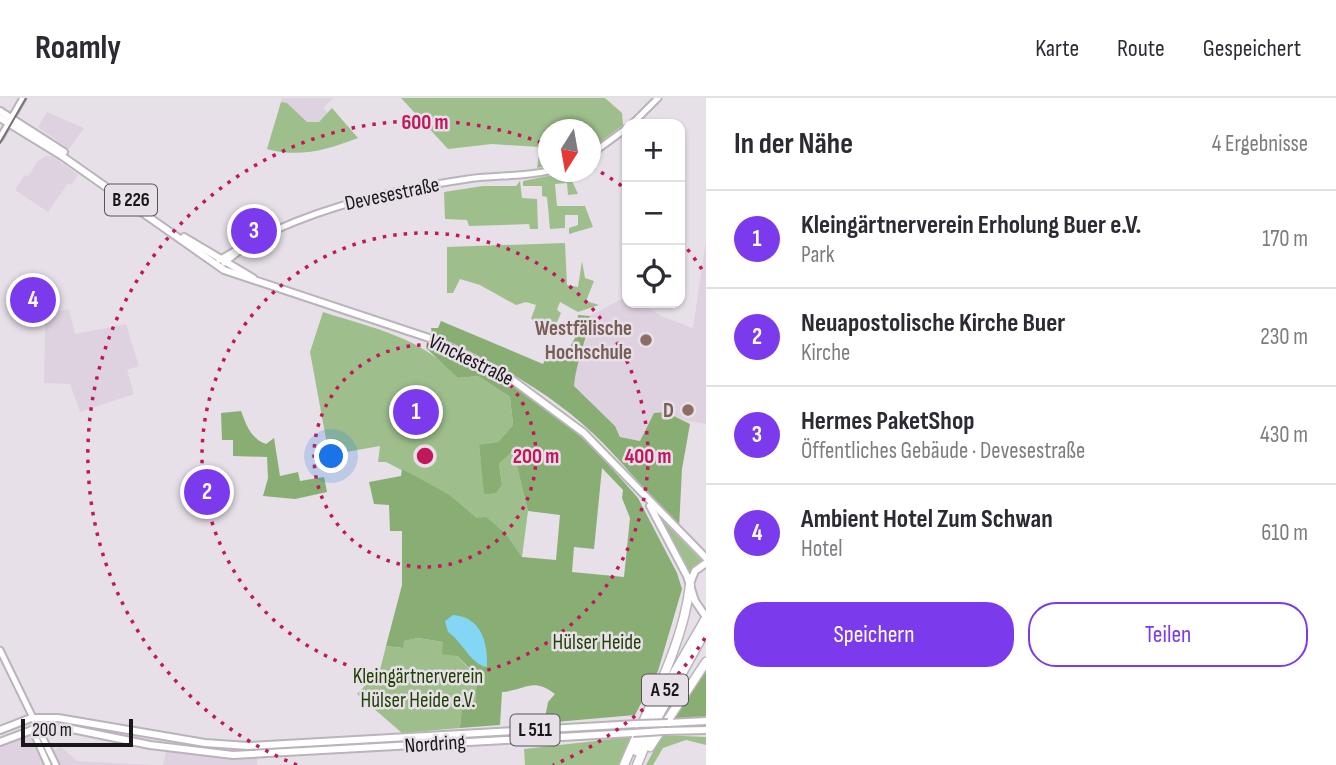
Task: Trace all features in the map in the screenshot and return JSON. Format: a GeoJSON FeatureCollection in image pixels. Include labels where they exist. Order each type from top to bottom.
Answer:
{"type":"FeatureCollection","features":[{"type":"Feature","properties":{"kind":"highway"},"geometry":{"type":"LineString","coordinates":[[627,765],[688,606],[690,585]]}},
{"type":"Feature","properties":{"kind":"highway","name":"A 52"},"geometry":{"type":"LineString","coordinates":[[627,765],[705,616]]}},
{"type":"Feature","properties":{"kind":"highway","name":"A 52"},"geometry":{"type":"LineString","coordinates":[[639,765],[655,722],[706,630]]}},
{"type":"Feature","properties":{"kind":"highway"},"geometry":{"type":"LineString","coordinates":[[639,765],[669,714],[706,662]]}},
{"type":"Feature","properties":{"kind":"main road","name":"Vinckestraße"},"geometry":{"type":"LineString","coordinates":[[0,111],[218,266],[260,283],[435,340],[489,366],[564,415],[615,463],[706,561]]}},
{"type":"Feature","properties":{"kind":"main road","name":"Vinckestraße"},"geometry":{"type":"LineString","coordinates":[[0,118],[11,120],[222,261],[260,283]]}},
{"type":"Feature","properties":{"kind":"main road","name":"Vinckestraße"},"geometry":{"type":"LineString","coordinates":[[646,498],[690,585]]}},
{"type":"Feature","properties":{"kind":"main road"},"geometry":{"type":"LineString","coordinates":[[690,585],[695,571],[706,561]]}},
{"type":"Feature","properties":{"kind":"main road","name":"B 226"},"geometry":{"type":"LineString","coordinates":[[690,585],[705,616]]}},
{"type":"Feature","properties":{"kind":"main road","name":"Nordring"},"geometry":{"type":"LineString","coordinates":[[0,730],[31,719],[58,719],[194,742],[248,746],[706,721]]}},
{"type":"Feature","properties":{"kind":"main road","name":"Nordring"},"geometry":{"type":"LineString","coordinates":[[0,742],[35,730],[72,729],[150,745],[233,755],[706,730]]}},
{"type":"Feature","properties":{"kind":"street"},"geometry":{"type":"LineString","coordinates":[[0,138],[23,98]]}},
{"type":"Feature","properties":{"kind":"street"},"geometry":{"type":"LineString","coordinates":[[637,119],[658,98]]}},
{"type":"Feature","properties":{"kind":"street"},"geometry":{"type":"LineString","coordinates":[[601,147],[622,132]]}},
{"type":"Feature","properties":{"kind":"street","name":"Devesestraße"},"geometry":{"type":"LineString","coordinates":[[222,261],[312,213],[377,195],[472,178],[538,172]]}},
{"type":"Feature","properties":{"kind":"street"},"geometry":{"type":"LineString","coordinates":[[0,650],[48,765]]}},
{"type":"Feature","properties":{"kind":"street"},"geometry":{"type":"LineString","coordinates":[[35,730],[56,765]]}},
{"type":"Feature","properties":{"kind":"shaded area"},"geometry":{"type":"Polygon","coordinates":[[[282,98],[333,98],[323,108],[328,113],[319,122],[307,122],[287,103],[281,102],[282,98]]]}},
{"type":"Feature","properties":{"kind":"shaded area"},"geometry":{"type":"Polygon","coordinates":[[[47,112],[84,128],[69,149],[38,127],[47,112]]]}},
{"type":"Feature","properties":{"kind":"shaded area"},"geometry":{"type":"Polygon","coordinates":[[[46,156],[52,156],[78,175],[71,185],[68,183],[48,212],[15,190],[25,175],[28,177],[37,162],[46,156]]]}},
{"type":"Feature","properties":{"kind":"shaded area","name":"Westfälische Hochschule"},"geometry":{"type":"Polygon","coordinates":[[[706,240],[706,424],[687,421],[666,412],[640,441],[621,437],[615,426],[574,386],[576,362],[588,336],[590,316],[622,299],[622,308],[649,308],[661,316],[693,328],[706,240]]]}},
{"type":"Feature","properties":{"kind":"shaded area"},"geometry":{"type":"Polygon","coordinates":[[[69,309],[75,334],[126,324],[139,366],[127,370],[134,394],[80,412],[70,384],[44,383],[45,319],[51,313],[69,309]]]}},
{"type":"Feature","properties":{"kind":"shaded area"},"geometry":{"type":"Polygon","coordinates":[[[29,734],[37,749],[53,751],[61,747],[77,761],[155,765],[0,765],[0,744],[29,734]]]}},
{"type":"Feature","properties":{"kind":"shaded area"},"geometry":{"type":"Polygon","coordinates":[[[166,751],[221,758],[257,758],[257,765],[163,765],[166,751]]]}},
{"type":"Feature","properties":{"kind":"green space"},"geometry":{"type":"Polygon","coordinates":[[[401,98],[605,98],[622,113],[622,126],[601,142],[601,119],[538,119],[538,147],[492,144],[448,149],[401,98]]]}},
{"type":"Feature","properties":{"kind":"green space"},"geometry":{"type":"Polygon","coordinates":[[[281,102],[287,103],[307,122],[319,122],[332,108],[358,138],[302,153],[267,149],[281,102]]]}},
{"type":"Feature","properties":{"kind":"green space"},"geometry":{"type":"Polygon","coordinates":[[[538,178],[538,182],[573,182],[578,194],[568,195],[567,183],[555,184],[557,206],[585,206],[593,227],[569,234],[569,228],[578,225],[578,215],[565,215],[565,228],[550,229],[547,197],[542,196],[542,186],[523,186],[523,181],[538,178]]]}},
{"type":"Feature","properties":{"kind":"green space"},"geometry":{"type":"Polygon","coordinates":[[[520,181],[522,198],[537,199],[538,229],[530,229],[529,224],[469,226],[467,220],[445,219],[444,192],[483,186],[516,186],[520,181]]]}},
{"type":"Feature","properties":{"kind":"green space"},"geometry":{"type":"Polygon","coordinates":[[[565,243],[567,285],[578,287],[582,261],[585,278],[594,281],[586,301],[599,305],[578,312],[560,302],[557,310],[561,313],[554,329],[531,319],[536,305],[526,302],[516,305],[480,285],[460,279],[453,293],[447,293],[447,247],[565,243]]]}},
{"type":"Feature","properties":{"kind":"green space"},"geometry":{"type":"Polygon","coordinates":[[[323,312],[413,343],[444,364],[458,378],[478,376],[510,397],[513,425],[498,442],[479,446],[485,494],[502,484],[499,464],[513,449],[528,511],[522,557],[507,535],[477,518],[450,495],[386,462],[378,462],[380,446],[329,455],[310,352],[323,312]]]}},
{"type":"Feature","properties":{"kind":"green space"},"geometry":{"type":"Polygon","coordinates":[[[578,315],[590,316],[574,386],[615,426],[620,437],[640,441],[654,413],[666,412],[690,424],[682,469],[679,529],[604,444],[566,410],[501,368],[432,334],[431,328],[438,328],[441,321],[543,364],[548,353],[563,359],[575,338],[578,315]]]}},
{"type":"Feature","properties":{"kind":"green space","name":"Hülser Heide"},"geometry":{"type":"Polygon","coordinates":[[[427,342],[489,370],[544,406],[592,446],[638,498],[677,573],[682,589],[658,671],[635,715],[544,723],[548,702],[555,694],[535,685],[502,692],[500,725],[460,728],[462,704],[475,704],[477,676],[457,656],[442,654],[443,642],[418,638],[404,641],[403,648],[386,646],[402,585],[402,531],[390,531],[389,505],[374,504],[369,482],[401,476],[402,469],[450,495],[477,518],[486,517],[507,535],[522,557],[556,560],[560,515],[528,511],[513,450],[499,464],[502,484],[496,493],[484,494],[479,445],[498,442],[513,425],[510,397],[478,376],[458,378],[426,348],[427,342]],[[602,468],[594,549],[574,547],[572,572],[624,577],[630,518],[622,498],[623,490],[602,468]]]}},
{"type":"Feature","properties":{"kind":"green space"},"geometry":{"type":"Polygon","coordinates":[[[241,411],[249,430],[256,438],[266,444],[274,438],[280,476],[298,472],[300,481],[324,477],[327,492],[295,499],[263,496],[268,478],[267,457],[233,456],[233,440],[222,440],[221,413],[241,411]]]}},
{"type":"Feature","properties":{"kind":"green space"},"geometry":{"type":"Polygon","coordinates":[[[660,518],[703,562],[690,576],[660,518]]]}},
{"type":"Feature","properties":{"kind":"green space","name":"Kleingärtnerverein Hülser Heide e.V."},"geometry":{"type":"Polygon","coordinates":[[[418,638],[443,642],[477,677],[475,704],[462,704],[460,728],[402,733],[357,694],[380,670],[386,646],[402,648],[403,641],[418,638]]]}},
{"type":"Feature","properties":{"kind":"green space"},"geometry":{"type":"Polygon","coordinates":[[[706,666],[706,717],[669,719],[706,666]]]}},
{"type":"Feature","properties":{"kind":"green space"},"geometry":{"type":"Polygon","coordinates":[[[662,735],[706,737],[706,745],[686,740],[663,748],[653,765],[646,765],[662,735]]]}},
{"type":"Feature","properties":{"kind":"green space"},"geometry":{"type":"Polygon","coordinates":[[[631,737],[620,765],[525,765],[524,749],[631,737]]]}},
{"type":"Feature","properties":{"kind":"water"},"geometry":{"type":"Polygon","coordinates":[[[453,615],[463,617],[477,626],[486,649],[487,667],[476,662],[448,632],[445,621],[453,615]]]}},
{"type":"Feature","properties":{"kind":"tram line"},"geometry":{"type":"LineString","coordinates":[[0,143],[26,98]]}},
{"type":"Feature","properties":{"kind":"place","name":"Hermes PaketShop"},"geometry":{"type":"Point","coordinates":[254,231]}},
{"type":"Feature","properties":{"kind":"place","name":"Ambient Hotel Zum Schwan"},"geometry":{"type":"Point","coordinates":[33,300]}},
{"type":"Feature","properties":{"kind":"place","name":"Westfälische Hochschule"},"geometry":{"type":"Point","coordinates":[646,340]}},
{"type":"Feature","properties":{"kind":"place","name":"D"},"geometry":{"type":"Point","coordinates":[688,410]}},
{"type":"Feature","properties":{"kind":"place","name":"Kleingärtnerverein Erholung Buer e.V."},"geometry":{"type":"Point","coordinates":[416,412]}},
{"type":"Feature","properties":{"kind":"place","name":"Neuapostolische Kirche Buer"},"geometry":{"type":"Point","coordinates":[207,492]}}]}
